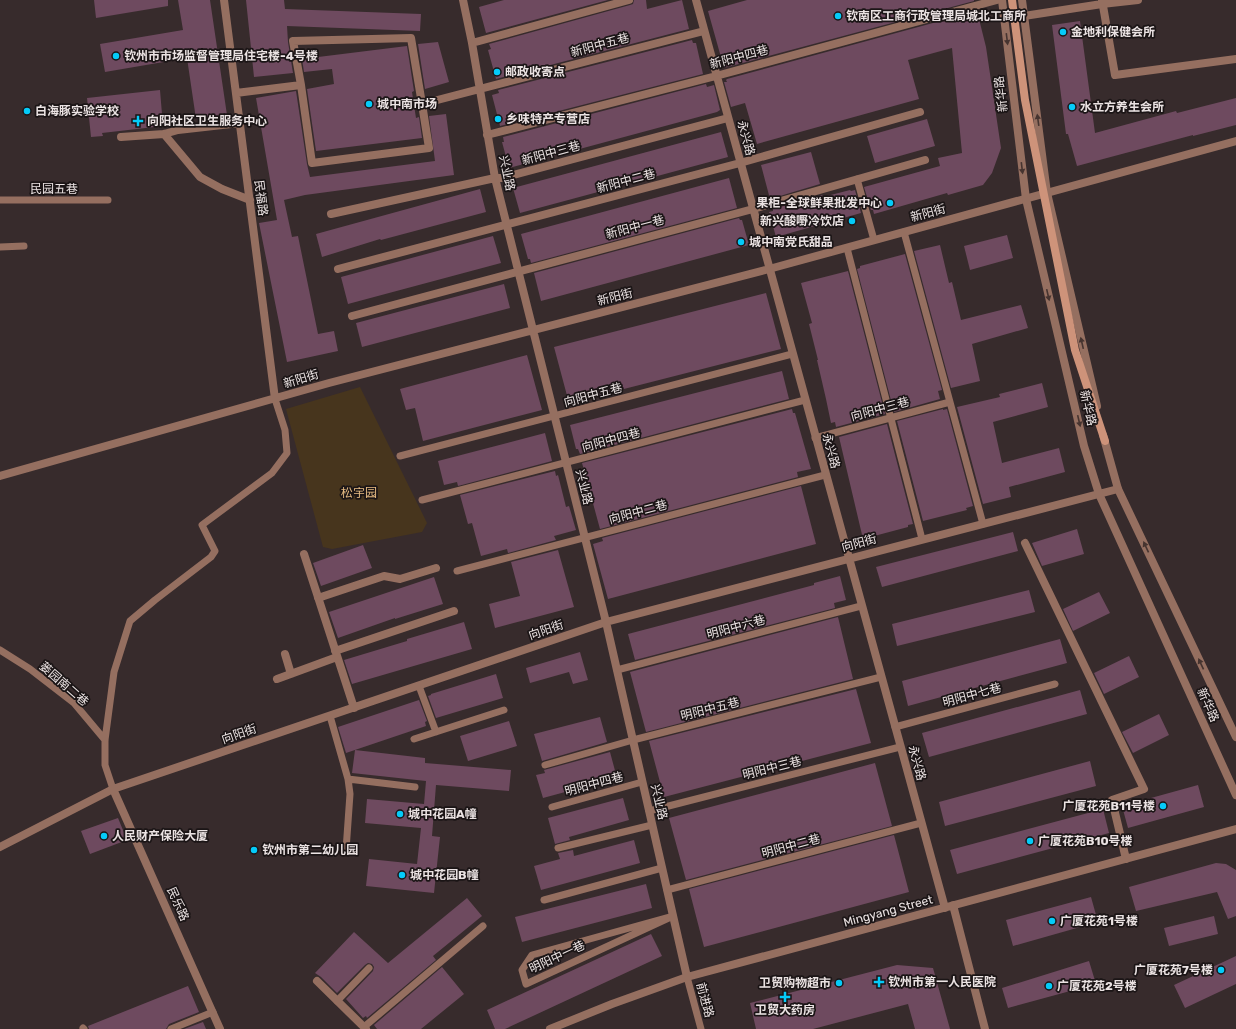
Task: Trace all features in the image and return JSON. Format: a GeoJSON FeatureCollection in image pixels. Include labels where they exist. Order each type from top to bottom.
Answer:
{"type":"FeatureCollection","features":[{"type":"Feature","properties":{"kind":"main road"},"geometry":{"type":"LineString","coordinates":[[1012,0],[1024,100],[1075,350],[1105,442]]}},
{"type":"Feature","properties":{"kind":"street","name":"民福路"},"geometry":{"type":"LineString","coordinates":[[224,0],[276,399]]}},
{"type":"Feature","properties":{"kind":"street","name":"兴业路"},"geometry":{"type":"LineString","coordinates":[[463,0],[472,43],[495,178],[606,622],[687,977]]}},
{"type":"Feature","properties":{"kind":"street"},"geometry":{"type":"LineString","coordinates":[[472,43],[629,0]]}},
{"type":"Feature","properties":{"kind":"street","name":"新阳中四巷"},"geometry":{"type":"LineString","coordinates":[[487,135],[716,76],[997,0]]}},
{"type":"Feature","properties":{"kind":"street","name":"新华路"},"geometry":{"type":"LineString","coordinates":[[1002,0],[1026,199],[1084,446],[1099,494],[1236,795]]}},
{"type":"Feature","properties":{"kind":"street","name":"新华路"},"geometry":{"type":"LineString","coordinates":[[1022,0],[1047,193],[1105,442],[1118,489],[1236,737]]}},
{"type":"Feature","properties":{"kind":"street"},"geometry":{"type":"LineString","coordinates":[[1024,16],[1102,2],[1138,0]]}},
{"type":"Feature","properties":{"kind":"street","name":"永兴路"},"geometry":{"type":"LineString","coordinates":[[699,1],[704,31],[716,76],[944,908]]}},
{"type":"Feature","properties":{"kind":"street"},"geometry":{"type":"LineString","coordinates":[[1102,2],[1114,75],[1236,59]]}},
{"type":"Feature","properties":{"kind":"street","name":"新阳中五巷"},"geometry":{"type":"LineString","coordinates":[[422,104],[704,31]]}},
{"type":"Feature","properties":{"kind":"street"},"geometry":{"type":"LineString","coordinates":[[411,38],[422,104],[429,148],[312,163],[293,41],[411,38]]}},
{"type":"Feature","properties":{"kind":"street"},"geometry":{"type":"LineString","coordinates":[[236,93],[301,85]]}},
{"type":"Feature","properties":{"kind":"street","name":"新阳中二巷"},"geometry":{"type":"LineString","coordinates":[[338,269],[740,163],[920,112]]}},
{"type":"Feature","properties":{"kind":"street","name":"新阳中三巷"},"geometry":{"type":"LineString","coordinates":[[331,214],[495,178],[502,178],[728,118]]}},
{"type":"Feature","properties":{"kind":"street"},"geometry":{"type":"LineString","coordinates":[[121,137],[164,134],[178,130],[240,123]]}},
{"type":"Feature","properties":{"kind":"street"},"geometry":{"type":"LineString","coordinates":[[164,134],[200,177],[222,189],[250,200]]}},
{"type":"Feature","properties":{"kind":"street","name":"新阳街"},"geometry":{"type":"LineString","coordinates":[[0,476],[329,383],[769,269],[1236,141]]}},
{"type":"Feature","properties":{"kind":"street","name":"新阳中一巷"},"geometry":{"type":"LineString","coordinates":[[352,316],[753,209],[925,160]]}},
{"type":"Feature","properties":{"kind":"street","name":"向阳街"},"geometry":{"type":"LineString","coordinates":[[0,847],[113,790],[606,622],[1118,489]]}},
{"type":"Feature","properties":{"kind":"street"},"geometry":{"type":"LineString","coordinates":[[1025,543],[1144,789],[1112,800],[1126,859]]}},
{"type":"Feature","properties":{"kind":"street"},"geometry":{"type":"LineString","coordinates":[[304,554],[354,708]]}},
{"type":"Feature","properties":{"kind":"street"},"geometry":{"type":"LineString","coordinates":[[318,598],[384,576],[400,579],[436,568]]}},
{"type":"Feature","properties":{"kind":"street"},"geometry":{"type":"LineString","coordinates":[[277,679],[336,654],[454,611]]}},
{"type":"Feature","properties":{"kind":"street"},"geometry":{"type":"LineString","coordinates":[[285,654],[291,674]]}},
{"type":"Feature","properties":{"kind":"street","name":"民乐路"},"geometry":{"type":"LineString","coordinates":[[113,790],[220,1029]]}},
{"type":"Feature","properties":{"kind":"street","name":"Mingyang Street"},"geometry":{"type":"LineString","coordinates":[[550,1029],[612,1004],[687,977],[1236,829]]}},
{"type":"Feature","properties":{"kind":"street"},"geometry":{"type":"LineString","coordinates":[[953,905],[985,1029]]}},
{"type":"Feature","properties":{"kind":"street"},"geometry":{"type":"LineString","coordinates":[[317,981],[365,1028]]}},
{"type":"Feature","properties":{"kind":"lane"},"geometry":{"type":"LineString","coordinates":[[857,179],[874,240]]}},
{"type":"Feature","properties":{"kind":"lane","name":"民园五巷"},"geometry":{"type":"LineString","coordinates":[[0,200],[108,200]]}},
{"type":"Feature","properties":{"kind":"lane"},"geometry":{"type":"LineString","coordinates":[[904,232],[983,524]]}},
{"type":"Feature","properties":{"kind":"lane"},"geometry":{"type":"LineString","coordinates":[[0,247],[24,246]]}},
{"type":"Feature","properties":{"kind":"lane"},"geometry":{"type":"LineString","coordinates":[[847,248],[922,539]]}},
{"type":"Feature","properties":{"kind":"lane","name":"向阳中五巷"},"geometry":{"type":"LineString","coordinates":[[400,456],[792,354]]}},
{"type":"Feature","properties":{"kind":"lane"},"geometry":{"type":"LineString","coordinates":[[113,790],[105,765],[105,740],[114,672],[130,621],[211,557],[216,551],[202,525],[272,473],[287,453],[285,430],[276,399]]}},
{"type":"Feature","properties":{"kind":"lane","name":"向阳中四巷"},"geometry":{"type":"LineString","coordinates":[[422,500],[805,400]]}},
{"type":"Feature","properties":{"kind":"lane","name":"向阳中三巷"},"geometry":{"type":"LineString","coordinates":[[815,438],[950,402]]}},
{"type":"Feature","properties":{"kind":"lane","name":"向阳中二巷"},"geometry":{"type":"LineString","coordinates":[[457,570],[825,474]]}},
{"type":"Feature","properties":{"kind":"lane","name":"明阳中六巷"},"geometry":{"type":"LineString","coordinates":[[616,670],[861,606]]}},
{"type":"Feature","properties":{"kind":"lane","name":"蒌园南二巷"},"geometry":{"type":"LineString","coordinates":[[0,650],[30,669],[74,703],[105,740]]}},
{"type":"Feature","properties":{"kind":"lane","name":"明阳中五巷"},"geometry":{"type":"LineString","coordinates":[[545,765],[632,740],[881,677]]}},
{"type":"Feature","properties":{"kind":"lane","name":"明阳中七巷"},"geometry":{"type":"LineString","coordinates":[[895,727],[1055,684]]}},
{"type":"Feature","properties":{"kind":"lane"},"geometry":{"type":"LineString","coordinates":[[419,686],[436,732]]}},
{"type":"Feature","properties":{"kind":"lane"},"geometry":{"type":"LineString","coordinates":[[414,739],[504,710]]}},
{"type":"Feature","properties":{"kind":"lane"},"geometry":{"type":"LineString","coordinates":[[330,716],[348,778],[350,794],[346,850]]}},
{"type":"Feature","properties":{"kind":"lane","name":"明阳中三巷"},"geometry":{"type":"LineString","coordinates":[[649,811],[900,747]]}},
{"type":"Feature","properties":{"kind":"lane"},"geometry":{"type":"LineString","coordinates":[[348,778],[415,787]]}},
{"type":"Feature","properties":{"kind":"lane","name":"明阳中四巷"},"geometry":{"type":"LineString","coordinates":[[552,807],[642,782]]}},
{"type":"Feature","properties":{"kind":"lane","name":"明阳中二巷"},"geometry":{"type":"LineString","coordinates":[[667,890],[921,823]]}},
{"type":"Feature","properties":{"kind":"lane"},"geometry":{"type":"LineString","coordinates":[[558,848],[652,825]]}},
{"type":"Feature","properties":{"kind":"lane"},"geometry":{"type":"LineString","coordinates":[[544,900],[662,868]]}},
{"type":"Feature","properties":{"kind":"lane","name":"明阳中一巷"},"geometry":{"type":"LineString","coordinates":[[673,916],[526,984],[522,970],[532,955],[673,916]]}},
{"type":"Feature","properties":{"kind":"lane"},"geometry":{"type":"LineString","coordinates":[[365,1028],[483,926]]}},
{"type":"Feature","properties":{"kind":"lane"},"geometry":{"type":"LineString","coordinates":[[337,1001],[370,968]]}},
{"type":"Feature","properties":{"kind":"lane","name":"前进路"},"geometry":{"type":"LineString","coordinates":[[687,977],[701,1029]]}},
{"type":"Feature","properties":{"kind":"lane"},"geometry":{"type":"LineString","coordinates":[[171,1029],[213,1012]]}},
{"type":"Feature","properties":{"kind":"green space","name":"松宇园"},"geometry":{"type":"Polygon","coordinates":[[[360,387],[427,523],[422,532],[332,549],[323,547],[286,409],[360,387]]]}},
{"type":"Feature","properties":{"kind":"building"},"geometry":{"type":"Polygon","coordinates":[[[94,0],[168,0],[168,6],[96,18],[94,0]]]}},
{"type":"Feature","properties":{"kind":"building"},"geometry":{"type":"Polygon","coordinates":[[[178,0],[210,0],[227,115],[196,119],[187,58],[105,72],[100,44],[183,30],[178,0]]]}},
{"type":"Feature","properties":{"kind":"building"},"geometry":{"type":"Polygon","coordinates":[[[246,0],[284,0],[285,9],[421,14],[420,31],[287,26],[293,73],[254,77],[246,0]]]}},
{"type":"Feature","properties":{"kind":"building"},"geometry":{"type":"Polygon","coordinates":[[[504,0],[608,0],[486,33],[479,7],[504,0]]]}},
{"type":"Feature","properties":{"kind":"building"},"geometry":{"type":"Polygon","coordinates":[[[634,0],[646,0],[647,9],[682,0],[689,29],[496,79],[488,50],[491,49],[489,44],[630,5],[633,4],[634,0]]]}},
{"type":"Feature","properties":{"kind":"building"},"geometry":{"type":"Polygon","coordinates":[[[747,0],[974,1],[724,68],[708,11],[747,0]]]}},
{"type":"Feature","properties":{"kind":"building"},"geometry":{"type":"Polygon","coordinates":[[[977,11],[986,47],[1001,148],[992,173],[983,185],[948,195],[947,193],[874,214],[873,210],[871,210],[864,187],[940,166],[938,158],[962,153],[952,48],[908,60],[919,99],[757,144],[745,103],[731,107],[724,82],[727,82],[727,79],[977,11]]]}},
{"type":"Feature","properties":{"kind":"building"},"geometry":{"type":"Polygon","coordinates":[[[1080,21],[1095,133],[1176,111],[1177,113],[1236,98],[1236,125],[1077,166],[1068,134],[1066,134],[1052,25],[1080,21]]]}},
{"type":"Feature","properties":{"kind":"building"},"geometry":{"type":"Polygon","coordinates":[[[692,40],[693,43],[696,43],[703,74],[500,126],[492,95],[499,93],[498,90],[692,40]]]}},
{"type":"Feature","properties":{"kind":"building"},"geometry":{"type":"Polygon","coordinates":[[[438,42],[449,82],[425,89],[418,44],[438,42]]]}},
{"type":"Feature","properties":{"kind":"building"},"geometry":{"type":"Polygon","coordinates":[[[407,46],[414,91],[412,92],[416,118],[419,117],[422,138],[316,151],[307,89],[334,84],[332,69],[304,72],[302,59],[407,46]]]}},
{"type":"Feature","properties":{"kind":"building"},"geometry":{"type":"Polygon","coordinates":[[[706,84],[707,87],[714,85],[720,110],[717,112],[509,168],[502,142],[504,142],[503,137],[706,84]]]}},
{"type":"Feature","properties":{"kind":"building"},"geometry":{"type":"Polygon","coordinates":[[[160,90],[163,126],[102,133],[103,136],[91,137],[87,98],[160,90]]]}},
{"type":"Feature","properties":{"kind":"building"},"geometry":{"type":"Polygon","coordinates":[[[296,91],[310,177],[435,161],[429,116],[446,114],[454,175],[305,195],[284,200],[292,237],[298,236],[318,334],[334,331],[338,351],[287,362],[259,223],[277,220],[256,98],[296,91]]]}},
{"type":"Feature","properties":{"kind":"building"},"geometry":{"type":"Polygon","coordinates":[[[927,119],[935,146],[875,163],[867,136],[927,119]]]}},
{"type":"Feature","properties":{"kind":"building"},"geometry":{"type":"Polygon","coordinates":[[[721,132],[728,157],[520,213],[513,188],[721,132]]]}},
{"type":"Feature","properties":{"kind":"building"},"geometry":{"type":"Polygon","coordinates":[[[811,152],[820,184],[770,199],[761,165],[811,152]]]}},
{"type":"Feature","properties":{"kind":"building"},"geometry":{"type":"Polygon","coordinates":[[[729,178],[737,208],[531,263],[530,259],[528,259],[521,234],[729,178]]]}},
{"type":"Feature","properties":{"kind":"building"},"geometry":{"type":"Polygon","coordinates":[[[480,189],[486,212],[381,240],[380,239],[322,257],[316,234],[480,189]]]}},
{"type":"Feature","properties":{"kind":"building"},"geometry":{"type":"Polygon","coordinates":[[[855,190],[861,213],[776,237],[769,212],[773,211],[773,209],[822,195],[823,197],[855,190]]]}},
{"type":"Feature","properties":{"kind":"building"},"geometry":{"type":"Polygon","coordinates":[[[739,218],[742,220],[749,245],[541,301],[534,273],[739,218]]]}},
{"type":"Feature","properties":{"kind":"building"},"geometry":{"type":"Polygon","coordinates":[[[1007,235],[1013,258],[970,270],[964,246],[1007,235]]]}},
{"type":"Feature","properties":{"kind":"building"},"geometry":{"type":"Polygon","coordinates":[[[493,236],[501,263],[348,304],[341,277],[493,236]]]}},
{"type":"Feature","properties":{"kind":"building"},"geometry":{"type":"Polygon","coordinates":[[[940,245],[949,283],[952,282],[961,320],[1021,305],[1028,328],[972,344],[980,381],[951,388],[914,251],[940,245]]]}},
{"type":"Feature","properties":{"kind":"building"},"geometry":{"type":"Polygon","coordinates":[[[905,254],[942,390],[938,391],[940,399],[894,412],[857,269],[860,268],[860,266],[905,254]]]}},
{"type":"Feature","properties":{"kind":"building"},"geometry":{"type":"Polygon","coordinates":[[[848,271],[885,414],[836,427],[835,422],[831,423],[809,324],[812,323],[801,283],[848,271]]]}},
{"type":"Feature","properties":{"kind":"building"},"geometry":{"type":"Polygon","coordinates":[[[504,284],[510,308],[362,347],[356,323],[504,284]]]}},
{"type":"Feature","properties":{"kind":"building"},"geometry":{"type":"Polygon","coordinates":[[[766,293],[781,349],[569,403],[554,347],[766,293]]]}},
{"type":"Feature","properties":{"kind":"building"},"geometry":{"type":"Polygon","coordinates":[[[527,355],[542,410],[423,441],[415,408],[406,410],[400,389],[527,355]]]}},
{"type":"Feature","properties":{"kind":"building"},"geometry":{"type":"Polygon","coordinates":[[[782,371],[789,399],[580,454],[578,449],[576,449],[570,425],[782,371]]]}},
{"type":"Feature","properties":{"kind":"building"},"geometry":{"type":"Polygon","coordinates":[[[1042,383],[1048,407],[993,422],[1002,463],[1059,448],[1065,472],[1009,487],[1011,497],[983,504],[957,407],[1000,397],[999,394],[1042,383]]]}},
{"type":"Feature","properties":{"kind":"building"},"geometry":{"type":"Polygon","coordinates":[[[792,409],[793,413],[795,413],[811,469],[797,472],[798,477],[600,529],[582,463],[792,409]]]}},
{"type":"Feature","properties":{"kind":"building"},"geometry":{"type":"Polygon","coordinates":[[[947,409],[973,506],[966,508],[967,510],[923,521],[897,421],[947,409]]]}},
{"type":"Feature","properties":{"kind":"building"},"geometry":{"type":"Polygon","coordinates":[[[887,424],[913,524],[908,525],[908,527],[863,539],[839,437],[887,424]]]}},
{"type":"Feature","properties":{"kind":"building"},"geometry":{"type":"Polygon","coordinates":[[[545,433],[552,461],[458,486],[457,482],[444,485],[438,461],[545,433]]]}},
{"type":"Feature","properties":{"kind":"building"},"geometry":{"type":"Polygon","coordinates":[[[555,471],[556,476],[558,475],[566,507],[569,506],[576,530],[554,536],[556,540],[508,553],[507,549],[481,556],[472,523],[468,524],[460,495],[555,471]]]}},
{"type":"Feature","properties":{"kind":"building"},"geometry":{"type":"Polygon","coordinates":[[[801,486],[816,544],[608,599],[593,544],[603,541],[602,538],[801,486]]]}},
{"type":"Feature","properties":{"kind":"building"},"geometry":{"type":"Polygon","coordinates":[[[1077,529],[1084,554],[1042,566],[1032,543],[1077,529]]]}},
{"type":"Feature","properties":{"kind":"building"},"geometry":{"type":"Polygon","coordinates":[[[1013,532],[1018,551],[882,587],[876,567],[1013,532]]]}},
{"type":"Feature","properties":{"kind":"building"},"geometry":{"type":"Polygon","coordinates":[[[363,545],[372,568],[321,586],[313,563],[363,545]]]}},
{"type":"Feature","properties":{"kind":"building"},"geometry":{"type":"Polygon","coordinates":[[[558,550],[574,607],[495,628],[489,604],[520,596],[511,562],[558,550]]]}},
{"type":"Feature","properties":{"kind":"building"},"geometry":{"type":"Polygon","coordinates":[[[840,576],[846,600],[834,603],[835,608],[635,660],[628,634],[814,585],[814,583],[840,576]]]}},
{"type":"Feature","properties":{"kind":"building"},"geometry":{"type":"Polygon","coordinates":[[[434,577],[443,604],[395,618],[338,638],[329,612],[434,577]]]}},
{"type":"Feature","properties":{"kind":"building"},"geometry":{"type":"Polygon","coordinates":[[[1029,590],[1035,612],[897,646],[892,624],[1029,590]]]}},
{"type":"Feature","properties":{"kind":"building"},"geometry":{"type":"Polygon","coordinates":[[[1099,592],[1110,613],[1073,631],[1063,609],[1099,592]]]}},
{"type":"Feature","properties":{"kind":"building"},"geometry":{"type":"Polygon","coordinates":[[[838,617],[853,679],[646,732],[630,672],[838,617]]]}},
{"type":"Feature","properties":{"kind":"building"},"geometry":{"type":"Polygon","coordinates":[[[464,622],[472,649],[352,684],[344,660],[464,622]]]}},
{"type":"Feature","properties":{"kind":"building"},"geometry":{"type":"Polygon","coordinates":[[[1060,639],[1067,663],[908,706],[902,681],[1060,639]]]}},
{"type":"Feature","properties":{"kind":"building"},"geometry":{"type":"Polygon","coordinates":[[[580,652],[588,680],[573,684],[569,672],[530,683],[526,668],[580,652]]]}},
{"type":"Feature","properties":{"kind":"building"},"geometry":{"type":"Polygon","coordinates":[[[1129,656],[1139,677],[1104,694],[1094,673],[1129,656]]]}},
{"type":"Feature","properties":{"kind":"building"},"geometry":{"type":"Polygon","coordinates":[[[496,674],[503,698],[436,718],[428,696],[496,674]]]}},
{"type":"Feature","properties":{"kind":"building"},"geometry":{"type":"Polygon","coordinates":[[[856,689],[871,743],[664,797],[649,741],[856,689]]]}},
{"type":"Feature","properties":{"kind":"building"},"geometry":{"type":"Polygon","coordinates":[[[1080,690],[1087,714],[929,757],[922,733],[1080,690]]]}},
{"type":"Feature","properties":{"kind":"building"},"geometry":{"type":"Polygon","coordinates":[[[419,700],[427,721],[425,722],[426,726],[346,753],[338,727],[419,700]]]}},
{"type":"Feature","properties":{"kind":"building"},"geometry":{"type":"Polygon","coordinates":[[[1159,714],[1169,735],[1133,753],[1122,732],[1159,714]]]}},
{"type":"Feature","properties":{"kind":"building"},"geometry":{"type":"Polygon","coordinates":[[[600,717],[607,742],[542,761],[534,734],[600,717]]]}},
{"type":"Feature","properties":{"kind":"building"},"geometry":{"type":"Polygon","coordinates":[[[509,721],[517,746],[468,761],[460,736],[509,721]]]}},
{"type":"Feature","properties":{"kind":"building"},"geometry":{"type":"Polygon","coordinates":[[[355,750],[425,758],[425,763],[511,770],[509,791],[436,785],[432,836],[440,837],[434,893],[366,886],[369,859],[417,864],[421,828],[365,823],[367,799],[424,804],[426,781],[352,773],[355,750]]]}},
{"type":"Feature","properties":{"kind":"building"},"geometry":{"type":"Polygon","coordinates":[[[610,752],[617,778],[543,798],[536,775],[545,773],[544,770],[610,752]]]}},
{"type":"Feature","properties":{"kind":"building"},"geometry":{"type":"Polygon","coordinates":[[[1090,761],[1096,786],[945,826],[939,802],[1090,761]]]}},
{"type":"Feature","properties":{"kind":"building"},"geometry":{"type":"Polygon","coordinates":[[[875,763],[892,826],[686,880],[669,818],[875,763]]]}},
{"type":"Feature","properties":{"kind":"building","name":"广厦花苑B11号楼"},"geometry":{"type":"Polygon","coordinates":[[[1198,785],[1204,807],[1128,828],[1122,806],[1198,785]]]}},
{"type":"Feature","properties":{"kind":"building"},"geometry":{"type":"Polygon","coordinates":[[[623,798],[629,820],[569,837],[570,840],[555,844],[548,818],[623,798]]]}},
{"type":"Feature","properties":{"kind":"building","name":"广厦花苑B10号楼"},"geometry":{"type":"Polygon","coordinates":[[[1103,809],[1109,833],[957,874],[950,850],[1103,809]]]}},
{"type":"Feature","properties":{"kind":"building","name":"人民财产保险大厦"},"geometry":{"type":"Polygon","coordinates":[[[118,818],[127,840],[90,854],[81,831],[118,818]]]}},
{"type":"Feature","properties":{"kind":"building"},"geometry":{"type":"Polygon","coordinates":[[[894,835],[909,892],[704,947],[689,889],[894,835]]]}},
{"type":"Feature","properties":{"kind":"building"},"geometry":{"type":"Polygon","coordinates":[[[634,840],[640,863],[541,890],[534,866],[560,859],[558,853],[573,850],[574,856],[634,840]]]}},
{"type":"Feature","properties":{"kind":"building"},"geometry":{"type":"Polygon","coordinates":[[[1216,863],[1226,864],[1236,870],[1236,916],[1228,919],[1217,892],[1136,911],[1129,887],[1216,863]]]}},
{"type":"Feature","properties":{"kind":"building"},"geometry":{"type":"Polygon","coordinates":[[[646,884],[652,908],[522,942],[515,917],[646,884]]]}},
{"type":"Feature","properties":{"kind":"building","name":"广厦花苑1号楼"},"geometry":{"type":"Polygon","coordinates":[[[1091,897],[1098,922],[1013,946],[1006,920],[1091,897]]]}},
{"type":"Feature","properties":{"kind":"building"},"geometry":{"type":"Polygon","coordinates":[[[467,898],[482,916],[433,956],[436,960],[367,1018],[366,1016],[363,1018],[346,999],[373,971],[374,967],[372,964],[368,963],[365,965],[337,993],[315,973],[354,932],[388,963],[467,898]]]}},
{"type":"Feature","properties":{"kind":"building"},"geometry":{"type":"Polygon","coordinates":[[[1214,916],[1218,934],[1169,946],[1164,928],[1214,916]]]}},
{"type":"Feature","properties":{"kind":"building"},"geometry":{"type":"Polygon","coordinates":[[[651,934],[662,956],[505,1029],[495,1029],[487,1010],[651,934]]]}},
{"type":"Feature","properties":{"kind":"building","name":"广厦花苑7号楼"},"geometry":{"type":"Polygon","coordinates":[[[1236,956],[1236,984],[1185,1008],[1174,985],[1236,956]]]}},
{"type":"Feature","properties":{"kind":"building","name":"广厦花苑2号楼"},"geometry":{"type":"Polygon","coordinates":[[[1089,961],[1096,984],[1008,1008],[1002,988],[1089,961]]]}},
{"type":"Feature","properties":{"kind":"building","name":"钦州市第一人民医院"},"geometry":{"type":"Polygon","coordinates":[[[897,965],[933,968],[950,1029],[915,1029],[908,1004],[813,1029],[756,1029],[750,1003],[897,965]]]}},
{"type":"Feature","properties":{"kind":"building"},"geometry":{"type":"Polygon","coordinates":[[[442,967],[464,994],[421,1029],[377,1029],[374,1025],[442,967]]]}},
{"type":"Feature","properties":{"kind":"building"},"geometry":{"type":"Polygon","coordinates":[[[188,986],[199,1012],[169,1024],[166,1029],[89,1029],[88,1026],[188,986]]]}},
{"type":"Feature","properties":{"kind":"building"},"geometry":{"type":"Polygon","coordinates":[[[203,1022],[206,1029],[184,1029],[203,1022]]]}},
{"type":"Feature","properties":{"kind":"place","name":"钦南区工商行政管理局城北工商所"},"geometry":{"type":"Point","coordinates":[838,16]}},
{"type":"Feature","properties":{"kind":"place","name":"金地利保健会所"},"geometry":{"type":"Point","coordinates":[1063,32]}},
{"type":"Feature","properties":{"kind":"place","name":"钦州市市场监督管理局住宅楼-4号楼"},"geometry":{"type":"Point","coordinates":[116,56]}},
{"type":"Feature","properties":{"kind":"place","name":"邮政收寄点"},"geometry":{"type":"Point","coordinates":[497,72]}},
{"type":"Feature","properties":{"kind":"place","name":"城中南市场"},"geometry":{"type":"Point","coordinates":[369,104]}},
{"type":"Feature","properties":{"kind":"place","name":"水立方养生会所"},"geometry":{"type":"Point","coordinates":[1072,107]}},
{"type":"Feature","properties":{"kind":"place","name":"白海豚实验学校"},"geometry":{"type":"Point","coordinates":[27,111]}},
{"type":"Feature","properties":{"kind":"place","name":"乡味特产专营店"},"geometry":{"type":"Point","coordinates":[498,119]}},
{"type":"Feature","properties":{"kind":"place","name":"向阳社区卫生服务中心"},"geometry":{"type":"Point","coordinates":[138,121]}},
{"type":"Feature","properties":{"kind":"place","name":"果柜-全球鲜果批发中心"},"geometry":{"type":"Point","coordinates":[890,203]}},
{"type":"Feature","properties":{"kind":"place","name":"新兴酸嘢冷饮店"},"geometry":{"type":"Point","coordinates":[852,221]}},
{"type":"Feature","properties":{"kind":"place","name":"城中南党氏甜品"},"geometry":{"type":"Point","coordinates":[741,242]}},
{"type":"Feature","properties":{"kind":"place","name":"广厦花苑B11号楼"},"geometry":{"type":"Point","coordinates":[1163,806]}},
{"type":"Feature","properties":{"kind":"place","name":"城中花园A幢"},"geometry":{"type":"Point","coordinates":[400,814]}},
{"type":"Feature","properties":{"kind":"place","name":"人民财产保险大厦"},"geometry":{"type":"Point","coordinates":[104,836]}},
{"type":"Feature","properties":{"kind":"place","name":"广厦花苑B10号楼"},"geometry":{"type":"Point","coordinates":[1030,841]}},
{"type":"Feature","properties":{"kind":"place","name":"钦州市第二幼儿园"},"geometry":{"type":"Point","coordinates":[254,850]}},
{"type":"Feature","properties":{"kind":"place","name":"城中花园B幢"},"geometry":{"type":"Point","coordinates":[402,875]}},
{"type":"Feature","properties":{"kind":"place","name":"广厦花苑1号楼"},"geometry":{"type":"Point","coordinates":[1052,921]}},
{"type":"Feature","properties":{"kind":"place","name":"广厦花苑7号楼"},"geometry":{"type":"Point","coordinates":[1221,970]}},
{"type":"Feature","properties":{"kind":"place","name":"钦州市第一人民医院"},"geometry":{"type":"Point","coordinates":[879,982]}},
{"type":"Feature","properties":{"kind":"place","name":"卫贸购物超市"},"geometry":{"type":"Point","coordinates":[839,983]}},
{"type":"Feature","properties":{"kind":"place","name":"广厦花苑2号楼"},"geometry":{"type":"Point","coordinates":[1049,986]}},
{"type":"Feature","properties":{"kind":"place","name":"卫贸大药房"},"geometry":{"type":"Point","coordinates":[785,997]}}]}
